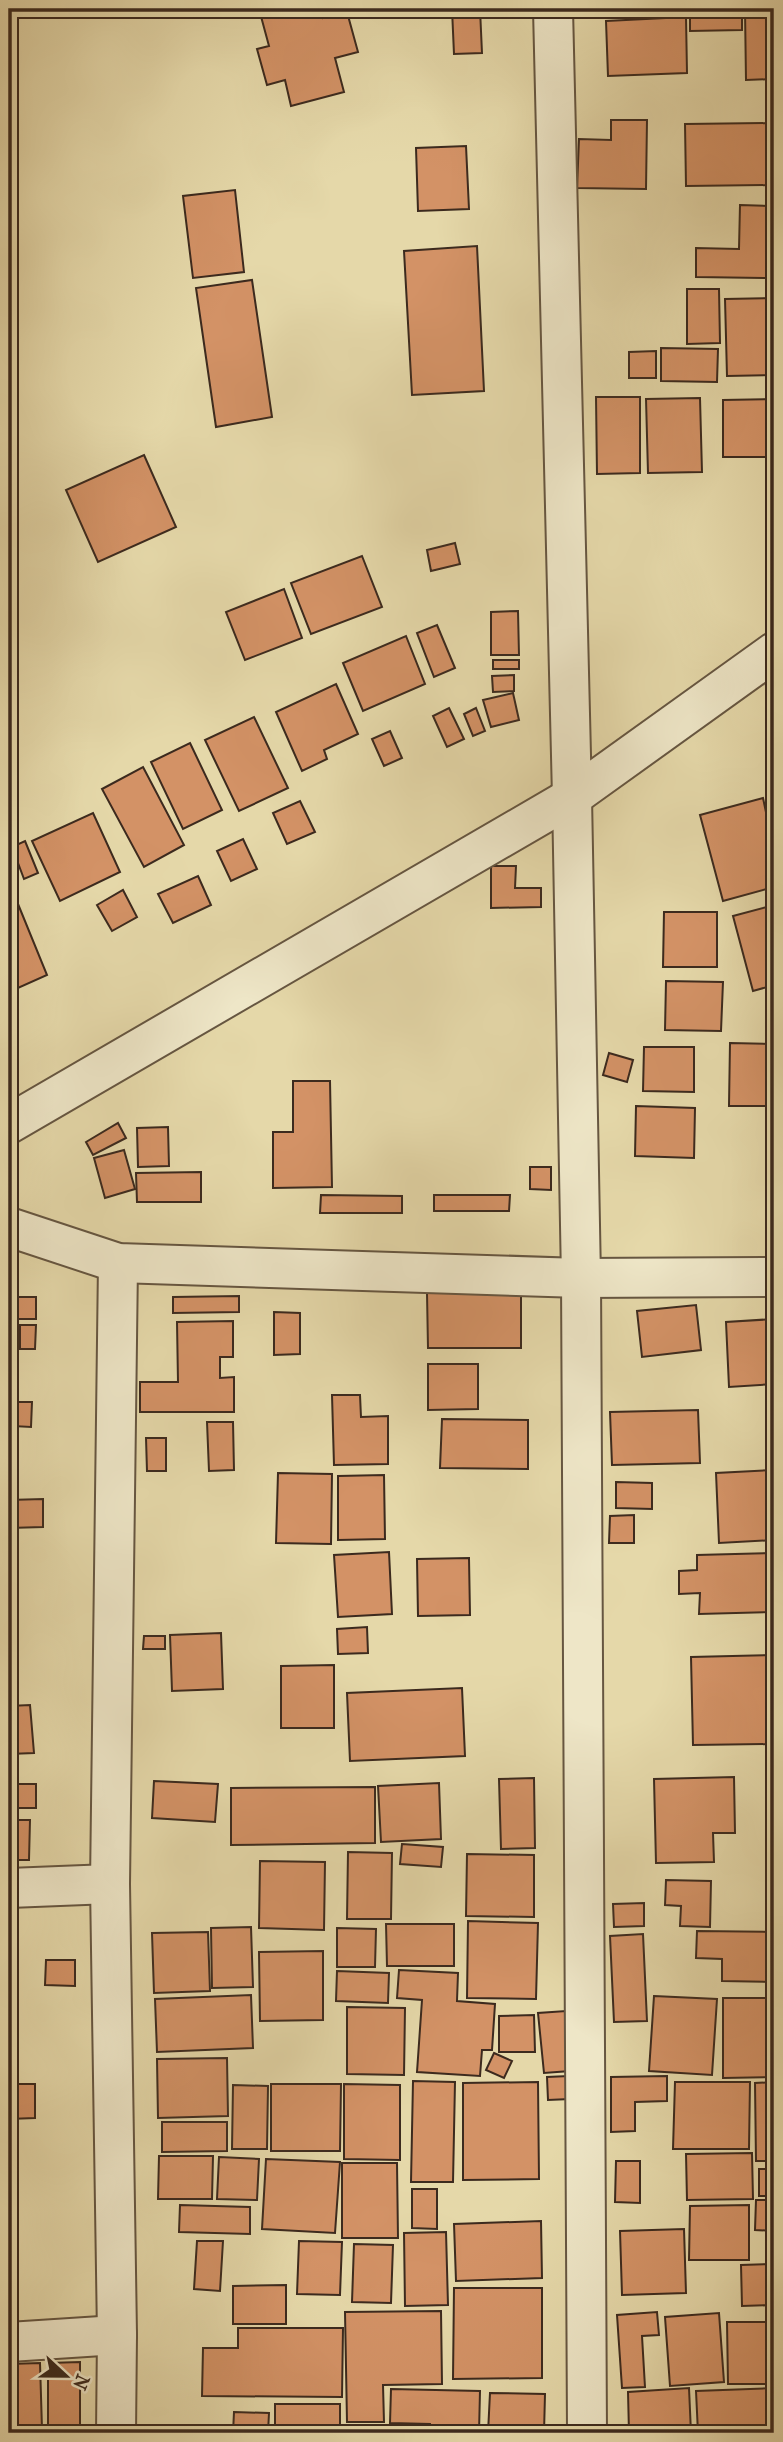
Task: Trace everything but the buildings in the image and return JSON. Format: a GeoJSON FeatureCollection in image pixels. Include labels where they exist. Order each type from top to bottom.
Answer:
{"type":"FeatureCollection","features":[{"type":"Feature","properties":{"kind":"street"},"geometry":{"type":"LineString","coordinates":[[554,9],[581,1278],[587,2433]]}},
{"type":"Feature","properties":{"kind":"street"},"geometry":{"type":"LineString","coordinates":[[9,1124],[572,797],[774,652]]}},
{"type":"Feature","properties":{"kind":"street"},"geometry":{"type":"LineString","coordinates":[[9,1227],[118,1262],[581,1278],[774,1277]]}},
{"type":"Feature","properties":{"kind":"street"},"geometry":{"type":"LineString","coordinates":[[116,2433],[110,1884],[118,1262]]}},
{"type":"Feature","properties":{"kind":"street"},"geometry":{"type":"LineString","coordinates":[[9,1888],[110,1884]]}},
{"type":"Feature","properties":{"kind":"street"},"geometry":{"type":"LineString","coordinates":[[9,2342],[117,2335]]}}]}
